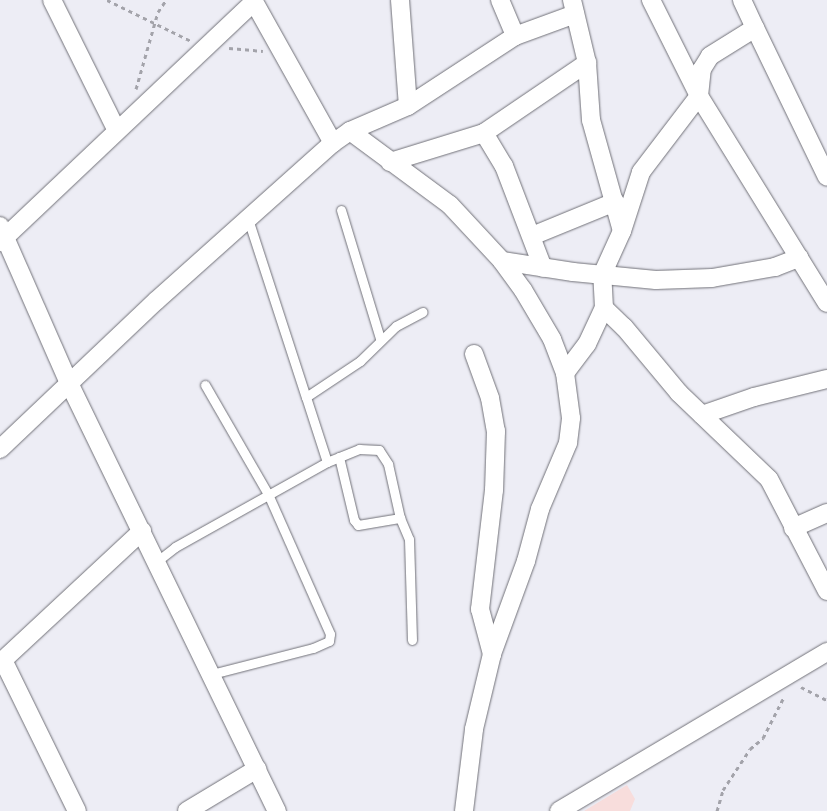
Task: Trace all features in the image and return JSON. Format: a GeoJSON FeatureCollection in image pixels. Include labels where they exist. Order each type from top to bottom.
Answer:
{"type":"FeatureCollection","features":[{"type":"Feature","properties":{"kind":"street"},"geometry":{"type":"LineString","coordinates":[[52,0],[116,129]]}},
{"type":"Feature","properties":{"kind":"street"},"geometry":{"type":"LineString","coordinates":[[400,0],[408,106]]}},
{"type":"Feature","properties":{"kind":"street"},"geometry":{"type":"LineString","coordinates":[[500,0],[515,36]]}},
{"type":"Feature","properties":{"kind":"street"},"geometry":{"type":"LineString","coordinates":[[651,0],[700,96],[827,303]]}},
{"type":"Feature","properties":{"kind":"street"},"geometry":{"type":"LineString","coordinates":[[742,0],[827,177]]}},
{"type":"Feature","properties":{"kind":"street"},"geometry":{"type":"LineString","coordinates":[[277,811],[70,383],[2,235],[253,1],[333,143]]}},
{"type":"Feature","properties":{"kind":"street"},"geometry":{"type":"LineString","coordinates":[[0,449],[248,219],[333,143],[350,131],[408,106],[515,36],[574,7],[587,63],[591,120],[622,231]]}},
{"type":"Feature","properties":{"kind":"street"},"geometry":{"type":"LineString","coordinates":[[565,373],[587,344],[604,308],[602,275],[622,231],[641,172],[700,96],[702,69],[710,56],[756,28]]}},
{"type":"Feature","properties":{"kind":"street"},"geometry":{"type":"LineString","coordinates":[[390,162],[484,133],[587,63]]}},
{"type":"Feature","properties":{"kind":"street"},"geometry":{"type":"LineString","coordinates":[[350,131],[450,205],[502,261],[523,290],[552,339],[565,373],[571,418],[568,443],[540,509],[526,561],[492,654],[474,728],[464,811]]}},
{"type":"Feature","properties":{"kind":"street"},"geometry":{"type":"LineString","coordinates":[[484,133],[504,166],[543,268]]}},
{"type":"Feature","properties":{"kind":"street"},"geometry":{"type":"LineString","coordinates":[[532,236],[615,202]]}},
{"type":"Feature","properties":{"kind":"street"},"geometry":{"type":"LineString","coordinates":[[502,261],[543,268],[656,280],[712,278],[775,267],[799,258]]}},
{"type":"Feature","properties":{"kind":"street"},"geometry":{"type":"LineString","coordinates":[[604,308],[624,327],[654,366],[702,416],[769,479],[827,591]]}},
{"type":"Feature","properties":{"kind":"street"},"geometry":{"type":"LineString","coordinates":[[474,354],[490,398],[496,431],[494,490],[480,609],[492,654]]}},
{"type":"Feature","properties":{"kind":"street"},"geometry":{"type":"LineString","coordinates":[[702,416],[754,397],[827,379]]}},
{"type":"Feature","properties":{"kind":"street"},"geometry":{"type":"LineString","coordinates":[[794,528],[827,513]]}},
{"type":"Feature","properties":{"kind":"street"},"geometry":{"type":"LineString","coordinates":[[77,811],[2,662],[142,531]]}},
{"type":"Feature","properties":{"kind":"street"},"geometry":{"type":"LineString","coordinates":[[559,811],[827,652]]}},
{"type":"Feature","properties":{"kind":"street"},"geometry":{"type":"LineString","coordinates":[[187,811],[257,769]]}},
{"type":"Feature","properties":{"kind":"lane"},"geometry":{"type":"LineString","coordinates":[[340,210],[380,338]]}},
{"type":"Feature","properties":{"kind":"lane"},"geometry":{"type":"LineString","coordinates":[[248,219],[327,462]]}},
{"type":"Feature","properties":{"kind":"lane"},"geometry":{"type":"LineString","coordinates":[[306,397],[360,361],[380,338],[422,312]]}},
{"type":"Feature","properties":{"kind":"lane"},"geometry":{"type":"LineString","coordinates":[[205,385],[268,494],[330,634],[328,641],[212,674]]}},
{"type":"Feature","properties":{"kind":"lane"},"geometry":{"type":"LineString","coordinates":[[156,562],[175,546],[327,462],[358,449],[379,450],[388,464],[400,518],[409,539],[412,640]]}},
{"type":"Feature","properties":{"kind":"lane"},"geometry":{"type":"LineString","coordinates":[[340,457],[354,520],[358,525],[400,518]]}},
{"type":"Feature","properties":{"kind":"path"},"geometry":{"type":"LineString","coordinates":[[135,93],[158,12],[166,0]]}},
{"type":"Feature","properties":{"kind":"path"},"geometry":{"type":"LineString","coordinates":[[785,676],[827,700]]}},
{"type":"Feature","properties":{"kind":"path"},"geometry":{"type":"LineString","coordinates":[[717,811],[723,790],[750,749],[763,738],[786,692],[785,676]]}},
{"type":"Feature","properties":{"kind":"shaded area"},"geometry":{"type":"Polygon","coordinates":[[[627,785],[635,799],[630,811],[584,811],[627,785]]]}}]}
